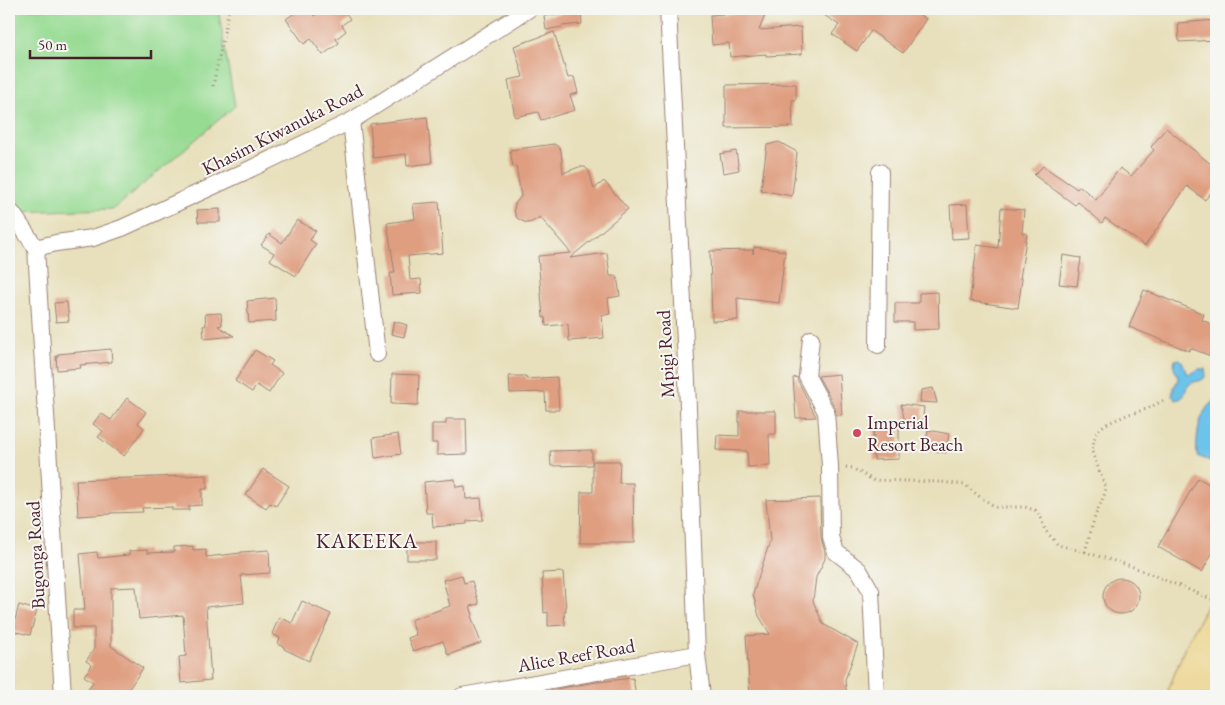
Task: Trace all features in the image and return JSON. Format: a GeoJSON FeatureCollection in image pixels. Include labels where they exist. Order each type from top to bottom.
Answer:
{"type":"FeatureCollection","features":[{"type":"Feature","properties":{"kind":"street","name":"Khasim Kiwanuka Road"},"geometry":{"type":"LineString","coordinates":[[36,248],[56,242],[93,238],[122,228],[351,121],[529,9]]}},
{"type":"Feature","properties":{"kind":"street","name":"Mpigi Road"},"geometry":{"type":"LineString","coordinates":[[668,9],[688,400],[697,654],[702,696]]}},
{"type":"Feature","properties":{"kind":"street"},"geometry":{"type":"LineString","coordinates":[[351,121],[377,354]]}},
{"type":"Feature","properties":{"kind":"street"},"geometry":{"type":"LineString","coordinates":[[878,345],[880,172]]}},
{"type":"Feature","properties":{"kind":"street"},"geometry":{"type":"LineString","coordinates":[[9,211],[36,248]]}},
{"type":"Feature","properties":{"kind":"street","name":"Bugonga Road"},"geometry":{"type":"LineString","coordinates":[[36,248],[63,696]]}},
{"type":"Feature","properties":{"kind":"street"},"geometry":{"type":"LineString","coordinates":[[811,339],[807,376],[826,412],[830,466],[831,538],[836,552],[859,570],[871,591],[876,696]]}},
{"type":"Feature","properties":{"kind":"street","name":"Alice Reef Road"},"geometry":{"type":"LineString","coordinates":[[462,696],[697,654]]}},
{"type":"Feature","properties":{"kind":"path"},"geometry":{"type":"LineString","coordinates":[[213,86],[229,9]]}},
{"type":"Feature","properties":{"kind":"path"},"geometry":{"type":"LineString","coordinates":[[1085,552],[1094,516],[1106,488],[1092,452],[1095,435],[1104,425],[1129,414],[1147,409],[1166,399]]}},
{"type":"Feature","properties":{"kind":"path"},"geometry":{"type":"LineString","coordinates":[[830,466],[852,468],[873,480],[941,482],[965,485],[996,507],[1025,507],[1035,510],[1041,518],[1045,530],[1058,545],[1131,566],[1216,601]]}},
{"type":"Feature","properties":{"kind":"green space"},"geometry":{"type":"Polygon","coordinates":[[[9,9],[218,9],[235,106],[114,209],[13,212],[9,208],[9,9]]]}},
{"type":"Feature","properties":{"kind":"sand"},"geometry":{"type":"Polygon","coordinates":[[[1216,587],[1216,696],[1166,696],[1185,647],[1216,587]]]}},
{"type":"Feature","properties":{"kind":"water"},"geometry":{"type":"Polygon","coordinates":[[[1180,359],[1186,372],[1190,374],[1199,369],[1205,369],[1206,374],[1203,379],[1191,383],[1187,387],[1184,396],[1176,400],[1172,396],[1178,380],[1174,363],[1175,360],[1180,359]]]}},
{"type":"Feature","properties":{"kind":"water"},"geometry":{"type":"Polygon","coordinates":[[[1216,399],[1216,463],[1197,456],[1197,448],[1199,424],[1205,410],[1216,399]]]}},
{"type":"Feature","properties":{"kind":"building"},"geometry":{"type":"Polygon","coordinates":[[[300,9],[309,9],[314,16],[324,9],[343,9],[350,19],[342,25],[346,31],[336,39],[339,43],[323,55],[311,39],[304,44],[286,19],[300,9]]]}},
{"type":"Feature","properties":{"kind":"building"},"geometry":{"type":"Polygon","coordinates":[[[815,9],[911,9],[926,19],[903,53],[871,31],[857,51],[832,34],[839,25],[815,9]]]}},
{"type":"Feature","properties":{"kind":"building"},"geometry":{"type":"Polygon","coordinates":[[[581,10],[582,24],[546,30],[544,16],[581,10]]]}},
{"type":"Feature","properties":{"kind":"building"},"geometry":{"type":"Polygon","coordinates":[[[767,11],[759,30],[801,27],[802,54],[730,57],[729,43],[712,45],[710,15],[767,11]]]}},
{"type":"Feature","properties":{"kind":"building"},"geometry":{"type":"Polygon","coordinates":[[[1216,20],[1216,40],[1179,42],[1178,23],[1216,20]]]}},
{"type":"Feature","properties":{"kind":"building"},"geometry":{"type":"Polygon","coordinates":[[[554,32],[568,78],[574,77],[578,93],[570,95],[575,110],[541,120],[538,112],[515,117],[508,80],[523,77],[514,46],[554,32]]]}},
{"type":"Feature","properties":{"kind":"building"},"geometry":{"type":"Polygon","coordinates":[[[796,84],[796,100],[792,100],[793,127],[726,128],[726,85],[796,84]]]}},
{"type":"Feature","properties":{"kind":"building"},"geometry":{"type":"Polygon","coordinates":[[[427,117],[432,163],[407,166],[406,154],[373,158],[370,124],[427,117]]]}},
{"type":"Feature","properties":{"kind":"building"},"geometry":{"type":"Polygon","coordinates":[[[1166,128],[1216,168],[1216,186],[1205,200],[1187,186],[1145,246],[1105,218],[1102,223],[1078,202],[1075,205],[1034,175],[1043,166],[1077,189],[1080,186],[1096,200],[1120,168],[1131,176],[1154,150],[1151,147],[1166,128]]]}},
{"type":"Feature","properties":{"kind":"building"},"geometry":{"type":"Polygon","coordinates":[[[779,142],[797,152],[792,196],[761,190],[767,145],[779,142]]]}},
{"type":"Feature","properties":{"kind":"building"},"geometry":{"type":"Polygon","coordinates":[[[554,144],[561,151],[563,173],[579,167],[585,167],[589,171],[594,189],[604,181],[628,209],[570,258],[607,253],[610,276],[617,276],[620,296],[608,298],[610,314],[602,315],[604,338],[569,341],[568,324],[546,326],[545,317],[543,318],[538,256],[571,253],[540,217],[527,223],[517,218],[515,214],[515,204],[521,196],[516,166],[513,167],[510,150],[554,144]]]}},
{"type":"Feature","properties":{"kind":"building"},"geometry":{"type":"Polygon","coordinates":[[[736,151],[739,170],[723,173],[720,154],[736,151]]]}},
{"type":"Feature","properties":{"kind":"building"},"geometry":{"type":"Polygon","coordinates":[[[439,202],[443,253],[408,256],[410,280],[421,279],[422,293],[392,295],[390,273],[395,273],[387,223],[415,219],[413,204],[439,202]]]}},
{"type":"Feature","properties":{"kind":"building"},"geometry":{"type":"Polygon","coordinates":[[[967,204],[969,238],[952,239],[950,205],[967,204]]]}},
{"type":"Feature","properties":{"kind":"building"},"geometry":{"type":"Polygon","coordinates":[[[1001,208],[1024,210],[1022,233],[1027,233],[1018,308],[970,301],[977,245],[998,248],[1001,208]]]}},
{"type":"Feature","properties":{"kind":"building"},"geometry":{"type":"Polygon","coordinates":[[[220,209],[220,222],[198,222],[197,210],[220,209]]]}},
{"type":"Feature","properties":{"kind":"building"},"geometry":{"type":"Polygon","coordinates":[[[297,220],[316,231],[310,240],[316,244],[296,276],[270,260],[274,253],[261,245],[269,234],[282,243],[297,220]]]}},
{"type":"Feature","properties":{"kind":"building"},"geometry":{"type":"Polygon","coordinates":[[[754,247],[785,251],[779,303],[737,298],[738,320],[712,321],[710,251],[753,250],[753,254],[754,247]]]}},
{"type":"Feature","properties":{"kind":"building"},"geometry":{"type":"Polygon","coordinates":[[[1063,255],[1081,258],[1077,286],[1059,284],[1063,255]]]}},
{"type":"Feature","properties":{"kind":"building"},"geometry":{"type":"Polygon","coordinates":[[[1144,290],[1204,314],[1202,320],[1216,326],[1216,358],[1190,348],[1189,351],[1129,327],[1144,290]]]}},
{"type":"Feature","properties":{"kind":"building"},"geometry":{"type":"Polygon","coordinates":[[[938,292],[939,329],[913,330],[913,322],[895,322],[895,303],[919,303],[919,293],[938,292]]]}},
{"type":"Feature","properties":{"kind":"building"},"geometry":{"type":"Polygon","coordinates":[[[275,298],[276,321],[249,323],[247,301],[275,298]]]}},
{"type":"Feature","properties":{"kind":"building"},"geometry":{"type":"Polygon","coordinates":[[[67,302],[69,321],[56,322],[54,303],[67,302]]]}},
{"type":"Feature","properties":{"kind":"building"},"geometry":{"type":"Polygon","coordinates":[[[221,313],[222,325],[218,326],[234,336],[204,339],[203,326],[206,325],[205,314],[221,313]]]}},
{"type":"Feature","properties":{"kind":"building"},"geometry":{"type":"Polygon","coordinates":[[[394,321],[407,325],[404,337],[391,334],[394,321]]]}},
{"type":"Feature","properties":{"kind":"building"},"geometry":{"type":"Polygon","coordinates":[[[111,349],[112,362],[80,365],[81,368],[57,370],[56,356],[58,354],[111,349]]]}},
{"type":"Feature","properties":{"kind":"building"},"geometry":{"type":"Polygon","coordinates":[[[255,350],[273,361],[270,365],[282,373],[269,393],[257,385],[252,392],[235,381],[255,350]]]}},
{"type":"Feature","properties":{"kind":"building"},"geometry":{"type":"Polygon","coordinates":[[[392,374],[419,375],[418,405],[391,404],[392,374]]]}},
{"type":"Feature","properties":{"kind":"building"},"geometry":{"type":"Polygon","coordinates":[[[839,374],[842,415],[836,415],[835,407],[818,376],[839,374]]]}},
{"type":"Feature","properties":{"kind":"building"},"geometry":{"type":"Polygon","coordinates":[[[509,376],[526,376],[526,379],[557,377],[559,410],[546,410],[545,392],[510,393],[509,376]]]}},
{"type":"Feature","properties":{"kind":"building"},"geometry":{"type":"Polygon","coordinates":[[[797,377],[816,417],[796,418],[793,378],[797,377]]]}},
{"type":"Feature","properties":{"kind":"building"},"geometry":{"type":"Polygon","coordinates":[[[933,388],[937,403],[920,402],[921,390],[933,388]]]}},
{"type":"Feature","properties":{"kind":"building"},"geometry":{"type":"Polygon","coordinates":[[[127,398],[146,412],[138,423],[144,428],[124,456],[98,437],[103,431],[93,424],[101,413],[111,420],[127,398]]]}},
{"type":"Feature","properties":{"kind":"building"},"geometry":{"type":"Polygon","coordinates":[[[901,404],[924,407],[922,425],[905,423],[901,404]]]}},
{"type":"Feature","properties":{"kind":"building"},"geometry":{"type":"Polygon","coordinates":[[[739,411],[776,411],[776,434],[769,434],[770,466],[748,467],[747,451],[716,450],[717,435],[739,436],[739,411]]]}},
{"type":"Feature","properties":{"kind":"building"},"geometry":{"type":"Polygon","coordinates":[[[446,419],[466,419],[467,454],[437,455],[437,443],[432,443],[432,424],[446,424],[446,419]]]}},
{"type":"Feature","properties":{"kind":"building"},"geometry":{"type":"Polygon","coordinates":[[[899,428],[899,459],[874,460],[873,429],[899,428]]]}},
{"type":"Feature","properties":{"kind":"building"},"geometry":{"type":"Polygon","coordinates":[[[928,430],[949,434],[946,453],[925,449],[928,430]]]}},
{"type":"Feature","properties":{"kind":"building"},"geometry":{"type":"Polygon","coordinates":[[[398,434],[401,454],[375,458],[373,438],[398,434]]]}},
{"type":"Feature","properties":{"kind":"building"},"geometry":{"type":"Polygon","coordinates":[[[592,450],[592,465],[551,466],[550,451],[592,450]]]}},
{"type":"Feature","properties":{"kind":"building"},"geometry":{"type":"Polygon","coordinates":[[[593,461],[620,461],[619,483],[633,483],[634,543],[580,543],[581,492],[593,492],[593,461]]]}},
{"type":"Feature","properties":{"kind":"building"},"geometry":{"type":"Polygon","coordinates":[[[263,469],[289,486],[276,506],[270,503],[266,508],[246,495],[263,469]]]}},
{"type":"Feature","properties":{"kind":"building"},"geometry":{"type":"Polygon","coordinates":[[[207,475],[207,489],[202,489],[202,505],[189,506],[189,510],[172,510],[172,507],[142,508],[143,512],[78,516],[76,480],[207,475]]]}},
{"type":"Feature","properties":{"kind":"building"},"geometry":{"type":"Polygon","coordinates":[[[1198,478],[1216,488],[1216,546],[1202,572],[1158,547],[1198,478]]]}},
{"type":"Feature","properties":{"kind":"building"},"geometry":{"type":"Polygon","coordinates":[[[455,479],[456,487],[465,486],[466,499],[481,498],[483,520],[467,521],[467,524],[433,527],[432,513],[426,513],[424,482],[455,479]]]}},
{"type":"Feature","properties":{"kind":"building"},"geometry":{"type":"Polygon","coordinates":[[[820,498],[821,538],[825,559],[816,577],[813,601],[823,624],[858,644],[845,680],[847,696],[750,696],[746,636],[770,634],[759,616],[753,594],[770,541],[766,500],[820,498]]]}},
{"type":"Feature","properties":{"kind":"building"},"geometry":{"type":"Polygon","coordinates":[[[407,542],[436,542],[436,560],[407,560],[407,542]]]}},
{"type":"Feature","properties":{"kind":"building"},"geometry":{"type":"Polygon","coordinates":[[[193,546],[193,550],[206,549],[206,557],[269,550],[270,573],[241,575],[244,603],[206,607],[211,680],[181,683],[179,657],[186,656],[183,615],[139,619],[136,587],[111,588],[111,646],[143,668],[124,696],[99,696],[88,689],[93,682],[84,676],[92,665],[86,661],[94,649],[94,628],[73,628],[73,610],[85,610],[80,554],[97,552],[98,558],[129,555],[129,551],[147,550],[147,553],[174,552],[174,547],[193,546]]]}},
{"type":"Feature","properties":{"kind":"building"},"geometry":{"type":"Polygon","coordinates":[[[563,572],[566,611],[564,611],[565,625],[548,626],[548,612],[544,613],[542,573],[563,572]]]}},
{"type":"Feature","properties":{"kind":"building"},"geometry":{"type":"Polygon","coordinates":[[[462,575],[464,583],[472,581],[479,604],[470,606],[473,615],[471,616],[481,643],[448,655],[443,641],[413,651],[408,638],[416,635],[411,620],[450,606],[443,580],[462,575]]]}},
{"type":"Feature","properties":{"kind":"building"},"geometry":{"type":"Polygon","coordinates":[[[1121,578],[1128,579],[1134,583],[1138,589],[1138,603],[1134,609],[1128,613],[1121,614],[1114,613],[1108,609],[1104,603],[1103,596],[1104,589],[1108,583],[1114,579],[1121,578]]]}},
{"type":"Feature","properties":{"kind":"building"},"geometry":{"type":"Polygon","coordinates":[[[302,601],[331,614],[309,661],[284,649],[284,647],[278,644],[280,638],[272,634],[279,617],[292,623],[302,601]]]}},
{"type":"Feature","properties":{"kind":"building"},"geometry":{"type":"Polygon","coordinates":[[[19,605],[37,610],[30,635],[12,631],[19,605]]]}},
{"type":"Feature","properties":{"kind":"building"},"geometry":{"type":"Polygon","coordinates":[[[633,678],[636,696],[550,696],[550,690],[633,678]]]}},
{"type":"Feature","properties":{"kind":"place","name":"Imperial Resort Beach"},"geometry":{"type":"Point","coordinates":[857,433]}},
{"type":"Feature","properties":{"kind":"district","name":"KAKEEKA"},"geometry":{"type":"Point","coordinates":[367,541]}}]}
